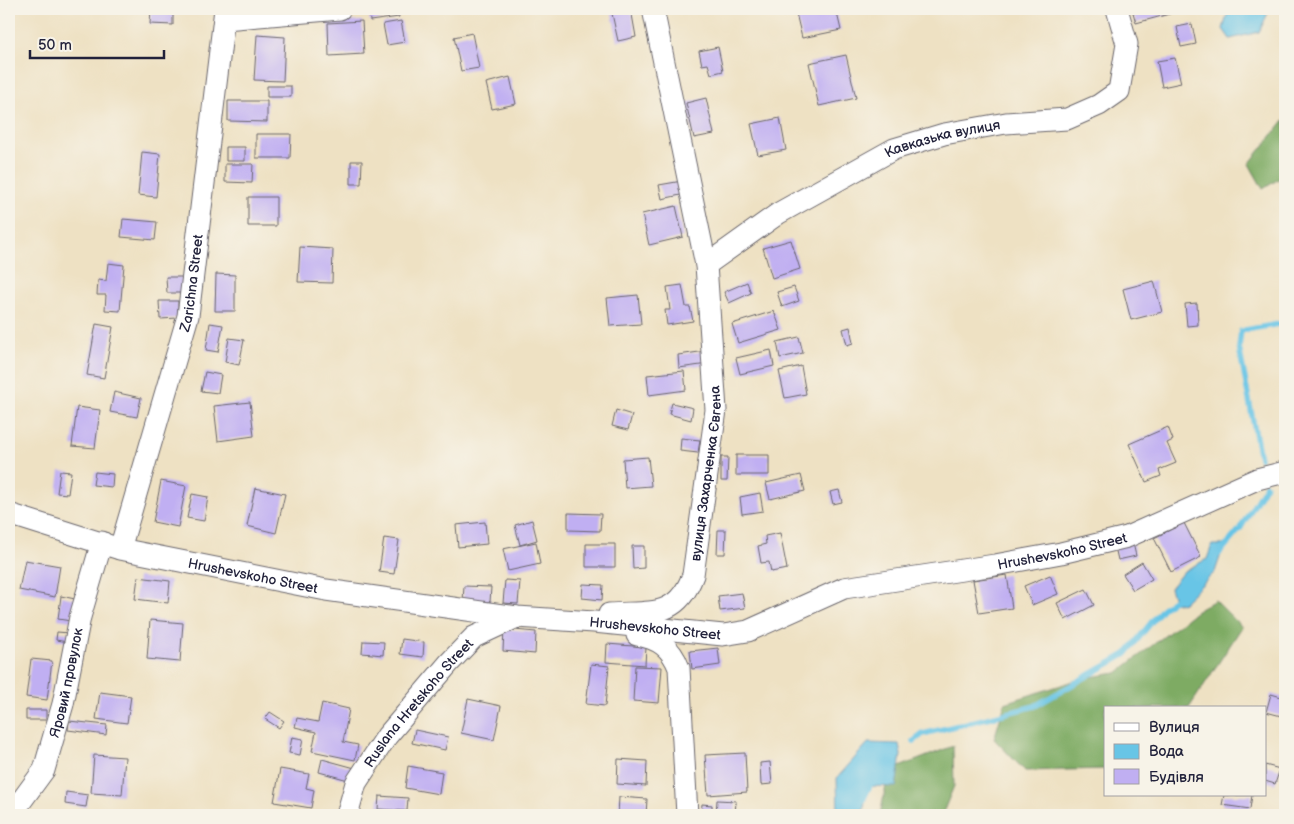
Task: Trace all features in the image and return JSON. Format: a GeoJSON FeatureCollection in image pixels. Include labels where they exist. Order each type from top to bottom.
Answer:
{"type":"FeatureCollection","features":[{"type":"Feature","properties":{"kind":"street"},"geometry":{"type":"LineString","coordinates":[[225,14],[340,9]]}},
{"type":"Feature","properties":{"kind":"street","name":"вулиця Захарченка Євгена"},"geometry":{"type":"LineString","coordinates":[[594,622],[609,614],[666,610],[678,601],[688,587],[693,575],[716,410],[706,264],[653,9]]}},
{"type":"Feature","properties":{"kind":"street","name":"Кавказька вулиця"},"geometry":{"type":"LineString","coordinates":[[706,264],[779,213],[894,149],[944,134],[1006,123],[1067,119],[1099,105],[1119,90],[1127,44],[1117,9]]}},
{"type":"Feature","properties":{"kind":"street","name":"Zarichna Street"},"geometry":{"type":"LineString","coordinates":[[111,545],[188,316],[225,14]]}},
{"type":"Feature","properties":{"kind":"street","name":"Hrushevskoho Street"},"geometry":{"type":"LineString","coordinates":[[9,514],[111,545],[326,590],[517,617],[594,622],[723,635],[748,631],[844,588],[995,565],[1061,553],[1127,537],[1257,479],[1285,472]]}},
{"type":"Feature","properties":{"kind":"street","name":"Яровий провулок"},"geometry":{"type":"LineString","coordinates":[[11,815],[44,770],[63,704],[80,617],[111,545]]}},
{"type":"Feature","properties":{"kind":"street","name":"Ruslana Hretskoho Street"},"geometry":{"type":"LineString","coordinates":[[347,815],[356,783],[361,775],[387,736],[443,670],[474,637],[517,617]]}},
{"type":"Feature","properties":{"kind":"street"},"geometry":{"type":"LineString","coordinates":[[594,622],[611,630],[652,638],[665,644],[674,656],[679,668],[687,815]]}},
{"type":"Feature","properties":{"kind":"green space"},"geometry":{"type":"Polygon","coordinates":[[[1285,119],[1285,175],[1263,189],[1249,164],[1285,119]]]}},
{"type":"Feature","properties":{"kind":"green space"},"geometry":{"type":"Polygon","coordinates":[[[1215,600],[1242,627],[1190,706],[1104,706],[1104,769],[1025,771],[994,739],[1005,703],[1083,678],[1117,673],[1195,612],[1215,600]]]}},
{"type":"Feature","properties":{"kind":"green space"},"geometry":{"type":"Polygon","coordinates":[[[953,746],[954,786],[942,815],[880,815],[889,771],[953,746]]]}},
{"type":"Feature","properties":{"kind":"water"},"geometry":{"type":"Polygon","coordinates":[[[1229,9],[1270,9],[1259,32],[1230,39],[1223,29],[1229,9]]]}},
{"type":"Feature","properties":{"kind":"water"},"geometry":{"type":"Polygon","coordinates":[[[1212,545],[1224,545],[1215,572],[1182,604],[1175,602],[1170,588],[1184,571],[1207,559],[1212,545]]]}},
{"type":"Feature","properties":{"kind":"water"},"geometry":{"type":"Polygon","coordinates":[[[868,743],[899,744],[901,755],[896,787],[867,786],[863,815],[838,815],[837,778],[868,743]]]}},
{"type":"Feature","properties":{"kind":"building"},"geometry":{"type":"Polygon","coordinates":[[[151,9],[173,9],[173,25],[150,24],[151,9]]]}},
{"type":"Feature","properties":{"kind":"building"},"geometry":{"type":"Polygon","coordinates":[[[368,9],[398,9],[399,17],[370,21],[368,9]]]}},
{"type":"Feature","properties":{"kind":"building"},"geometry":{"type":"Polygon","coordinates":[[[611,9],[631,9],[636,37],[618,41],[611,9]]]}},
{"type":"Feature","properties":{"kind":"building"},"geometry":{"type":"Polygon","coordinates":[[[795,9],[836,9],[841,30],[802,38],[795,9]]]}},
{"type":"Feature","properties":{"kind":"building"},"geometry":{"type":"Polygon","coordinates":[[[1132,9],[1172,9],[1173,13],[1136,23],[1132,9]]]}},
{"type":"Feature","properties":{"kind":"building"},"geometry":{"type":"Polygon","coordinates":[[[362,21],[364,54],[329,56],[328,23],[362,21]]]}},
{"type":"Feature","properties":{"kind":"building"},"geometry":{"type":"Polygon","coordinates":[[[401,21],[405,42],[387,45],[383,24],[401,21]]]}},
{"type":"Feature","properties":{"kind":"building"},"geometry":{"type":"Polygon","coordinates":[[[1192,24],[1196,44],[1181,47],[1177,27],[1192,24]]]}},
{"type":"Feature","properties":{"kind":"building"},"geometry":{"type":"Polygon","coordinates":[[[472,33],[479,68],[461,71],[454,37],[472,33]]]}},
{"type":"Feature","properties":{"kind":"building"},"geometry":{"type":"Polygon","coordinates":[[[257,35],[285,37],[283,81],[254,80],[257,35]]]}},
{"type":"Feature","properties":{"kind":"building"},"geometry":{"type":"Polygon","coordinates":[[[718,47],[723,71],[711,74],[708,64],[702,65],[699,51],[718,47]]]}},
{"type":"Feature","properties":{"kind":"building"},"geometry":{"type":"Polygon","coordinates":[[[846,55],[856,98],[819,106],[809,63],[846,55]]]}},
{"type":"Feature","properties":{"kind":"building"},"geometry":{"type":"Polygon","coordinates":[[[1175,58],[1181,83],[1162,87],[1157,61],[1175,58]]]}},
{"type":"Feature","properties":{"kind":"building"},"geometry":{"type":"Polygon","coordinates":[[[510,77],[516,104],[492,109],[486,83],[510,77]]]}},
{"type":"Feature","properties":{"kind":"building"},"geometry":{"type":"Polygon","coordinates":[[[267,86],[291,86],[291,97],[267,97],[267,86]]]}},
{"type":"Feature","properties":{"kind":"building"},"geometry":{"type":"Polygon","coordinates":[[[706,98],[714,134],[694,138],[686,103],[706,98]]]}},
{"type":"Feature","properties":{"kind":"building"},"geometry":{"type":"Polygon","coordinates":[[[228,101],[267,101],[267,122],[228,121],[228,101]]]}},
{"type":"Feature","properties":{"kind":"building"},"geometry":{"type":"Polygon","coordinates":[[[780,118],[786,150],[758,155],[751,124],[780,118]]]}},
{"type":"Feature","properties":{"kind":"building"},"geometry":{"type":"Polygon","coordinates":[[[256,134],[291,134],[290,158],[256,158],[256,134]]]}},
{"type":"Feature","properties":{"kind":"building"},"geometry":{"type":"Polygon","coordinates":[[[226,147],[245,147],[245,161],[226,161],[226,147]]]}},
{"type":"Feature","properties":{"kind":"building"},"geometry":{"type":"Polygon","coordinates":[[[142,152],[160,154],[156,197],[138,195],[142,152]]]}},
{"type":"Feature","properties":{"kind":"building"},"geometry":{"type":"Polygon","coordinates":[[[351,161],[362,161],[361,184],[351,184],[351,161]]]}},
{"type":"Feature","properties":{"kind":"building"},"geometry":{"type":"Polygon","coordinates":[[[225,164],[253,164],[252,183],[225,182],[225,164]]]}},
{"type":"Feature","properties":{"kind":"building"},"geometry":{"type":"Polygon","coordinates":[[[682,181],[685,194],[662,199],[659,185],[682,181]]]}},
{"type":"Feature","properties":{"kind":"building"},"geometry":{"type":"Polygon","coordinates":[[[248,197],[276,197],[276,226],[248,226],[248,197]]]}},
{"type":"Feature","properties":{"kind":"building"},"geometry":{"type":"Polygon","coordinates":[[[676,206],[683,237],[649,245],[642,214],[676,206]]]}},
{"type":"Feature","properties":{"kind":"building"},"geometry":{"type":"Polygon","coordinates":[[[123,219],[157,222],[155,240],[121,237],[123,219]]]}},
{"type":"Feature","properties":{"kind":"building"},"geometry":{"type":"Polygon","coordinates":[[[791,240],[800,269],[772,278],[763,248],[791,240]]]}},
{"type":"Feature","properties":{"kind":"building"},"geometry":{"type":"Polygon","coordinates":[[[300,247],[333,249],[332,283],[298,282],[300,247]]]}},
{"type":"Feature","properties":{"kind":"building"},"geometry":{"type":"Polygon","coordinates":[[[108,263],[124,265],[120,311],[105,310],[106,295],[97,295],[98,280],[106,281],[108,263]]]}},
{"type":"Feature","properties":{"kind":"building"},"geometry":{"type":"Polygon","coordinates":[[[216,274],[235,275],[235,311],[215,311],[216,274]]]}},
{"type":"Feature","properties":{"kind":"building"},"geometry":{"type":"Polygon","coordinates":[[[166,277],[182,277],[182,293],[167,293],[166,277]]]}},
{"type":"Feature","properties":{"kind":"building"},"geometry":{"type":"Polygon","coordinates":[[[1154,281],[1162,312],[1131,320],[1123,289],[1154,281]]]}},
{"type":"Feature","properties":{"kind":"building"},"geometry":{"type":"Polygon","coordinates":[[[747,282],[751,293],[729,303],[724,292],[747,282]]]}},
{"type":"Feature","properties":{"kind":"building"},"geometry":{"type":"Polygon","coordinates":[[[682,285],[686,307],[690,307],[693,321],[667,325],[665,310],[670,310],[667,287],[682,285]]]}},
{"type":"Feature","properties":{"kind":"building"},"geometry":{"type":"Polygon","coordinates":[[[794,287],[799,301],[782,307],[777,292],[794,287]]]}},
{"type":"Feature","properties":{"kind":"building"},"geometry":{"type":"Polygon","coordinates":[[[638,295],[641,324],[610,326],[607,298],[638,295]]]}},
{"type":"Feature","properties":{"kind":"building"},"geometry":{"type":"Polygon","coordinates":[[[159,301],[178,301],[178,318],[160,319],[159,301]]]}},
{"type":"Feature","properties":{"kind":"building"},"geometry":{"type":"Polygon","coordinates":[[[1197,303],[1198,325],[1187,326],[1185,304],[1197,303]]]}},
{"type":"Feature","properties":{"kind":"building"},"geometry":{"type":"Polygon","coordinates":[[[774,311],[781,330],[738,343],[732,324],[774,311]]]}},
{"type":"Feature","properties":{"kind":"building"},"geometry":{"type":"Polygon","coordinates":[[[210,323],[223,325],[218,352],[206,350],[210,323]]]}},
{"type":"Feature","properties":{"kind":"building"},"geometry":{"type":"Polygon","coordinates":[[[96,324],[113,327],[104,378],[87,375],[96,324]]]}},
{"type":"Feature","properties":{"kind":"building"},"geometry":{"type":"Polygon","coordinates":[[[850,327],[853,343],[847,345],[843,329],[850,327]]]}},
{"type":"Feature","properties":{"kind":"building"},"geometry":{"type":"Polygon","coordinates":[[[799,337],[803,353],[780,358],[777,342],[799,337]]]}},
{"type":"Feature","properties":{"kind":"building"},"geometry":{"type":"Polygon","coordinates":[[[229,338],[244,340],[239,365],[225,362],[229,338]]]}},
{"type":"Feature","properties":{"kind":"building"},"geometry":{"type":"Polygon","coordinates":[[[771,350],[774,366],[740,374],[736,358],[771,350]]]}},
{"type":"Feature","properties":{"kind":"building"},"geometry":{"type":"Polygon","coordinates":[[[706,351],[708,364],[679,368],[678,355],[706,351]]]}},
{"type":"Feature","properties":{"kind":"building"},"geometry":{"type":"Polygon","coordinates":[[[801,366],[806,394],[785,398],[779,371],[801,366]]]}},
{"type":"Feature","properties":{"kind":"building"},"geometry":{"type":"Polygon","coordinates":[[[684,371],[686,390],[649,395],[647,375],[684,371]]]}},
{"type":"Feature","properties":{"kind":"building"},"geometry":{"type":"Polygon","coordinates":[[[205,372],[221,375],[218,393],[201,391],[205,372]]]}},
{"type":"Feature","properties":{"kind":"building"},"geometry":{"type":"Polygon","coordinates":[[[114,392],[141,398],[137,417],[110,412],[114,392]]]}},
{"type":"Feature","properties":{"kind":"building"},"geometry":{"type":"Polygon","coordinates":[[[250,402],[254,436],[218,441],[214,406],[250,402]]]}},
{"type":"Feature","properties":{"kind":"building"},"geometry":{"type":"Polygon","coordinates":[[[672,403],[693,408],[691,420],[669,414],[672,403]]]}},
{"type":"Feature","properties":{"kind":"building"},"geometry":{"type":"Polygon","coordinates":[[[77,407],[100,410],[95,448],[72,446],[77,407]]]}},
{"type":"Feature","properties":{"kind":"building"},"geometry":{"type":"Polygon","coordinates":[[[616,410],[632,415],[628,430],[612,426],[616,410]]]}},
{"type":"Feature","properties":{"kind":"building"},"geometry":{"type":"Polygon","coordinates":[[[1168,427],[1173,440],[1167,443],[1176,463],[1159,470],[1161,476],[1146,482],[1129,444],[1168,427]]]}},
{"type":"Feature","properties":{"kind":"building"},"geometry":{"type":"Polygon","coordinates":[[[681,438],[700,440],[698,453],[680,451],[681,438]]]}},
{"type":"Feature","properties":{"kind":"building"},"geometry":{"type":"Polygon","coordinates":[[[736,455],[769,455],[769,475],[736,475],[736,455]]]}},
{"type":"Feature","properties":{"kind":"building"},"geometry":{"type":"Polygon","coordinates":[[[648,457],[651,486],[625,488],[623,459],[648,457]]]}},
{"type":"Feature","properties":{"kind":"building"},"geometry":{"type":"Polygon","coordinates":[[[721,457],[728,457],[727,481],[721,481],[721,457]]]}},
{"type":"Feature","properties":{"kind":"building"},"geometry":{"type":"Polygon","coordinates":[[[60,471],[71,472],[68,494],[57,493],[60,471]]]}},
{"type":"Feature","properties":{"kind":"building"},"geometry":{"type":"Polygon","coordinates":[[[95,472],[113,474],[112,487],[93,485],[95,472]]]}},
{"type":"Feature","properties":{"kind":"building"},"geometry":{"type":"Polygon","coordinates":[[[801,475],[805,491],[770,499],[766,483],[801,475]]]}},
{"type":"Feature","properties":{"kind":"building"},"geometry":{"type":"Polygon","coordinates":[[[161,481],[186,486],[178,527],[153,522],[161,481]]]}},
{"type":"Feature","properties":{"kind":"building"},"geometry":{"type":"Polygon","coordinates":[[[255,488],[285,494],[276,533],[247,526],[255,488]]]}},
{"type":"Feature","properties":{"kind":"building"},"geometry":{"type":"Polygon","coordinates":[[[839,490],[842,502],[833,504],[830,492],[839,490]]]}},
{"type":"Feature","properties":{"kind":"building"},"geometry":{"type":"Polygon","coordinates":[[[760,493],[763,511],[742,514],[740,497],[760,493]]]}},
{"type":"Feature","properties":{"kind":"building"},"geometry":{"type":"Polygon","coordinates":[[[192,494],[208,497],[204,521],[187,518],[192,494]]]}},
{"type":"Feature","properties":{"kind":"building"},"geometry":{"type":"Polygon","coordinates":[[[568,513],[601,514],[600,531],[568,530],[568,513]]]}},
{"type":"Feature","properties":{"kind":"building"},"geometry":{"type":"Polygon","coordinates":[[[532,520],[537,540],[520,545],[515,525],[532,520]]]}},
{"type":"Feature","properties":{"kind":"building"},"geometry":{"type":"Polygon","coordinates":[[[485,522],[487,544],[458,547],[456,525],[485,522]]]}},
{"type":"Feature","properties":{"kind":"building"},"geometry":{"type":"Polygon","coordinates":[[[1184,523],[1201,557],[1171,572],[1154,538],[1184,523]]]}},
{"type":"Feature","properties":{"kind":"building"},"geometry":{"type":"Polygon","coordinates":[[[718,530],[726,530],[725,554],[717,554],[718,530]]]}},
{"type":"Feature","properties":{"kind":"building"},"geometry":{"type":"Polygon","coordinates":[[[780,533],[787,569],[771,572],[769,562],[761,563],[758,546],[766,544],[765,536],[780,533]]]}},
{"type":"Feature","properties":{"kind":"building"},"geometry":{"type":"Polygon","coordinates":[[[384,538],[399,540],[394,574],[379,572],[384,538]]]}},
{"type":"Feature","properties":{"kind":"building"},"geometry":{"type":"Polygon","coordinates":[[[536,542],[540,564],[508,571],[503,549],[536,542]]]}},
{"type":"Feature","properties":{"kind":"building"},"geometry":{"type":"Polygon","coordinates":[[[1133,543],[1136,556],[1118,560],[1115,547],[1133,543]]]}},
{"type":"Feature","properties":{"kind":"building"},"geometry":{"type":"Polygon","coordinates":[[[586,544],[615,544],[615,567],[586,567],[586,544]]]}},
{"type":"Feature","properties":{"kind":"building"},"geometry":{"type":"Polygon","coordinates":[[[632,546],[644,546],[644,568],[633,569],[632,546]]]}},
{"type":"Feature","properties":{"kind":"building"},"geometry":{"type":"Polygon","coordinates":[[[25,560],[60,566],[55,597],[19,590],[25,560]]]}},
{"type":"Feature","properties":{"kind":"building"},"geometry":{"type":"Polygon","coordinates":[[[1142,562],[1152,579],[1133,590],[1123,574],[1142,562]]]}},
{"type":"Feature","properties":{"kind":"building"},"geometry":{"type":"Polygon","coordinates":[[[1007,575],[1012,608],[979,613],[973,580],[1007,575]]]}},
{"type":"Feature","properties":{"kind":"building"},"geometry":{"type":"Polygon","coordinates":[[[1050,575],[1058,594],[1032,605],[1024,586],[1050,575]]]}},
{"type":"Feature","properties":{"kind":"building"},"geometry":{"type":"Polygon","coordinates":[[[138,577],[170,581],[168,603],[135,599],[138,577]]]}},
{"type":"Feature","properties":{"kind":"building"},"geometry":{"type":"Polygon","coordinates":[[[505,580],[520,581],[518,604],[503,603],[505,580]]]}},
{"type":"Feature","properties":{"kind":"building"},"geometry":{"type":"Polygon","coordinates":[[[583,584],[603,585],[602,600],[582,598],[583,584]]]}},
{"type":"Feature","properties":{"kind":"building"},"geometry":{"type":"Polygon","coordinates":[[[464,586],[491,587],[490,602],[463,601],[464,586]]]}},
{"type":"Feature","properties":{"kind":"building"},"geometry":{"type":"Polygon","coordinates":[[[1086,589],[1094,605],[1065,620],[1057,603],[1086,589]]]}},
{"type":"Feature","properties":{"kind":"building"},"geometry":{"type":"Polygon","coordinates":[[[742,593],[745,608],[720,611],[718,596],[742,593]]]}},
{"type":"Feature","properties":{"kind":"building"},"geometry":{"type":"Polygon","coordinates":[[[61,596],[75,599],[71,621],[58,619],[61,596]]]}},
{"type":"Feature","properties":{"kind":"building"},"geometry":{"type":"Polygon","coordinates":[[[150,620],[183,623],[180,662],[147,659],[150,620]]]}},
{"type":"Feature","properties":{"kind":"building"},"geometry":{"type":"Polygon","coordinates":[[[504,629],[536,632],[535,654],[503,651],[504,629]]]}},
{"type":"Feature","properties":{"kind":"building"},"geometry":{"type":"Polygon","coordinates":[[[57,632],[69,633],[67,642],[56,640],[57,632]]]}},
{"type":"Feature","properties":{"kind":"building"},"geometry":{"type":"Polygon","coordinates":[[[402,639],[424,642],[423,657],[400,654],[402,639]]]}},
{"type":"Feature","properties":{"kind":"building"},"geometry":{"type":"Polygon","coordinates":[[[363,641],[384,642],[383,655],[362,653],[363,641]]]}},
{"type":"Feature","properties":{"kind":"building"},"geometry":{"type":"Polygon","coordinates":[[[607,644],[646,647],[645,665],[606,662],[607,644]]]}},
{"type":"Feature","properties":{"kind":"building"},"geometry":{"type":"Polygon","coordinates":[[[718,648],[720,665],[692,669],[690,651],[718,648]]]}},
{"type":"Feature","properties":{"kind":"building"},"geometry":{"type":"Polygon","coordinates":[[[31,659],[52,661],[47,700],[26,697],[31,659]]]}},
{"type":"Feature","properties":{"kind":"building"},"geometry":{"type":"Polygon","coordinates":[[[591,664],[609,666],[605,706],[586,704],[591,664]]]}},
{"type":"Feature","properties":{"kind":"building"},"geometry":{"type":"Polygon","coordinates":[[[635,666],[662,667],[659,703],[633,701],[635,666]]]}},
{"type":"Feature","properties":{"kind":"building"},"geometry":{"type":"Polygon","coordinates":[[[100,692],[131,696],[127,723],[96,719],[100,692]]]}},
{"type":"Feature","properties":{"kind":"building"},"geometry":{"type":"Polygon","coordinates":[[[1271,694],[1285,698],[1285,717],[1266,712],[1271,694]]]}},
{"type":"Feature","properties":{"kind":"building"},"geometry":{"type":"Polygon","coordinates":[[[468,699],[501,706],[494,740],[461,733],[468,699]]]}},
{"type":"Feature","properties":{"kind":"building"},"geometry":{"type":"Polygon","coordinates":[[[322,703],[349,709],[343,742],[358,745],[355,760],[312,751],[316,732],[295,727],[297,718],[318,722],[322,703]]]}},
{"type":"Feature","properties":{"kind":"building"},"geometry":{"type":"Polygon","coordinates":[[[26,710],[46,710],[46,720],[26,720],[26,710]]]}},
{"type":"Feature","properties":{"kind":"building"},"geometry":{"type":"Polygon","coordinates":[[[270,712],[284,721],[279,728],[265,719],[270,712]]]}},
{"type":"Feature","properties":{"kind":"building"},"geometry":{"type":"Polygon","coordinates":[[[69,721],[107,725],[106,735],[68,730],[69,721]]]}},
{"type":"Feature","properties":{"kind":"building"},"geometry":{"type":"Polygon","coordinates":[[[415,730],[448,737],[445,750],[412,743],[415,730]]]}},
{"type":"Feature","properties":{"kind":"building"},"geometry":{"type":"Polygon","coordinates":[[[292,737],[303,739],[300,755],[289,753],[292,737]]]}},
{"type":"Feature","properties":{"kind":"building"},"geometry":{"type":"Polygon","coordinates":[[[745,753],[747,792],[708,795],[705,755],[745,753]]]}},
{"type":"Feature","properties":{"kind":"building"},"geometry":{"type":"Polygon","coordinates":[[[94,755],[125,757],[122,795],[91,793],[94,755]]]}},
{"type":"Feature","properties":{"kind":"building"},"geometry":{"type":"Polygon","coordinates":[[[322,759],[355,768],[352,781],[319,772],[322,759]]]}},
{"type":"Feature","properties":{"kind":"building"},"geometry":{"type":"Polygon","coordinates":[[[618,759],[647,761],[646,786],[617,784],[618,759]]]}},
{"type":"Feature","properties":{"kind":"building"},"geometry":{"type":"Polygon","coordinates":[[[770,762],[772,784],[761,785],[760,763],[770,762]]]}},
{"type":"Feature","properties":{"kind":"building"},"geometry":{"type":"Polygon","coordinates":[[[1266,765],[1280,769],[1275,784],[1266,781],[1266,765]]]}},
{"type":"Feature","properties":{"kind":"building"},"geometry":{"type":"Polygon","coordinates":[[[408,766],[442,772],[439,794],[405,788],[408,766]]]}},
{"type":"Feature","properties":{"kind":"building"},"geometry":{"type":"Polygon","coordinates":[[[280,769],[309,774],[306,788],[314,790],[311,808],[274,802],[280,769]]]}},
{"type":"Feature","properties":{"kind":"building"},"geometry":{"type":"Polygon","coordinates":[[[66,792],[88,795],[86,807],[65,804],[66,792]]]}},
{"type":"Feature","properties":{"kind":"building"},"geometry":{"type":"Polygon","coordinates":[[[379,796],[408,798],[407,811],[378,809],[379,796]]]}},
{"type":"Feature","properties":{"kind":"building"},"geometry":{"type":"Polygon","coordinates":[[[1224,796],[1252,796],[1250,809],[1222,805],[1224,796]]]}},
{"type":"Feature","properties":{"kind":"building"},"geometry":{"type":"Polygon","coordinates":[[[619,797],[647,799],[646,815],[618,815],[619,797]]]}},
{"type":"Feature","properties":{"kind":"building"},"geometry":{"type":"Polygon","coordinates":[[[717,800],[736,801],[735,815],[716,815],[717,800]]]}},
{"type":"Feature","properties":{"kind":"building"},"geometry":{"type":"Polygon","coordinates":[[[702,804],[712,805],[712,815],[701,815],[702,804]]]}},
{"type":"Feature","properties":{"kind":"waterway"},"geometry":{"type":"LineString","coordinates":[[1282,9],[1285,14]]}},
{"type":"Feature","properties":{"kind":"waterway"},"geometry":{"type":"LineString","coordinates":[[1245,330],[1285,323]]}},
{"type":"Feature","properties":{"kind":"waterway"},"geometry":{"type":"LineString","coordinates":[[1241,331],[1239,347],[1260,458]]}},
{"type":"Feature","properties":{"kind":"waterway"},"geometry":{"type":"LineString","coordinates":[[1218,555],[1240,529],[1266,485]]}},
{"type":"Feature","properties":{"kind":"waterway"},"geometry":{"type":"LineString","coordinates":[[914,741],[923,734],[1035,706],[1126,654],[1162,609],[1179,596]]}},
{"type":"Feature","properties":{"kind":"waterway"},"geometry":{"type":"LineString","coordinates":[[863,800],[872,781]]}}]}
